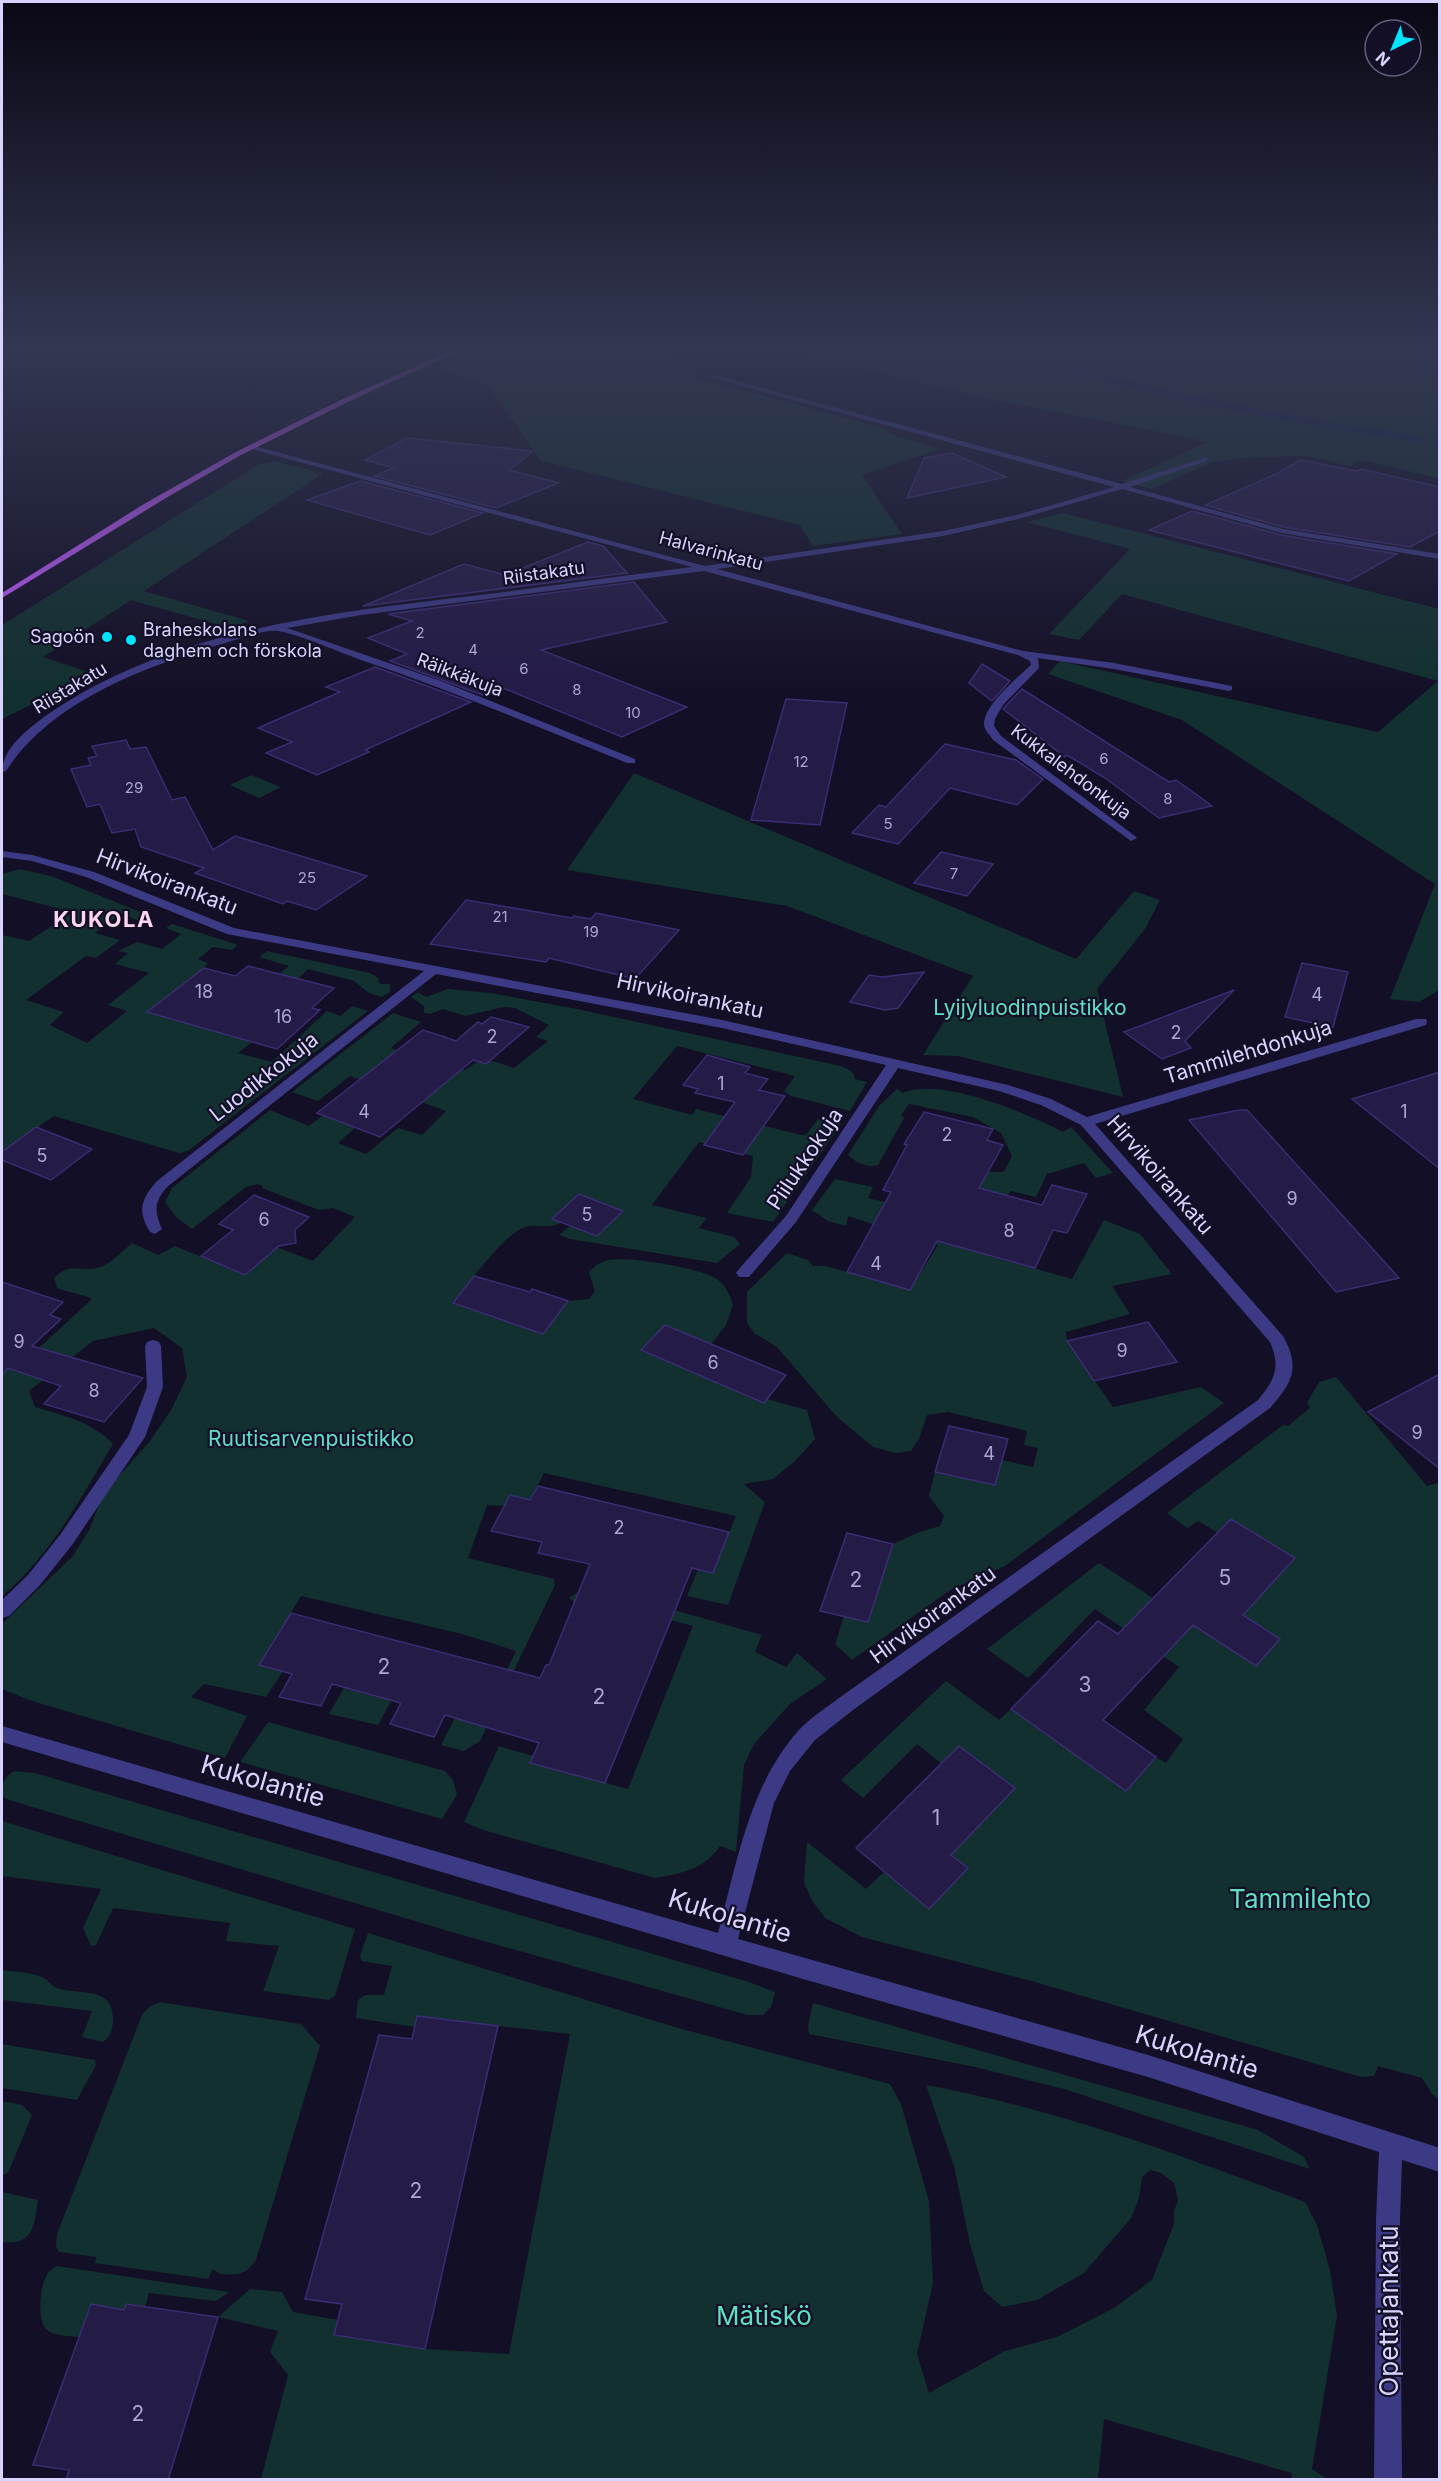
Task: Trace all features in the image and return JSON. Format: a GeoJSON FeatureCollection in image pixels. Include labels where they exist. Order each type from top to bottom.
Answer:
{"type":"FeatureCollection","features":[{"type":"Feature","properties":{"kind":"main road"},"geometry":{"type":"LineString","coordinates":[[2,596],[168,493],[218,466]]}},
{"type":"Feature","properties":{"kind":"street","name":"Halvarinkatu"},"geometry":{"type":"LineString","coordinates":[[325,466],[1021,652],[1114,666],[1229,688]]}},
{"type":"Feature","properties":{"kind":"street"},"geometry":{"type":"LineString","coordinates":[[1046,466],[1282,531],[1440,557]]}},
{"type":"Feature","properties":{"kind":"street","name":"Riistakatu"},"geometry":{"type":"LineString","coordinates":[[2,769],[20,742],[38,726],[105,684],[129,672],[193,648],[275,627],[938,534],[1125,487],[1185,466]]}},
{"type":"Feature","properties":{"kind":"street","name":"Räikkäkuja"},"geometry":{"type":"LineString","coordinates":[[275,627],[438,683],[631,761]]}},
{"type":"Feature","properties":{"kind":"street","name":"Kukkalehdonkuja"},"geometry":{"type":"LineString","coordinates":[[1021,652],[1035,659],[1036,666],[995,709],[989,718],[989,728],[997,738],[1131,838]]}},
{"type":"Feature","properties":{"kind":"street","name":"Hirvikoirankatu"},"geometry":{"type":"LineString","coordinates":[[2,854],[21,855],[76,869],[201,921],[231,931],[433,970],[574,994],[722,1024],[1003,1088],[1046,1102],[1086,1122],[1277,1340],[1285,1356],[1287,1371],[1278,1388],[1264,1404],[867,1688],[808,1734],[783,1765],[764,1802],[726,1944]]}},
{"type":"Feature","properties":{"kind":"street","name":"Luodikkokuja"},"geometry":{"type":"LineString","coordinates":[[155,1229],[147,1213],[150,1197],[162,1184],[433,970]]}},
{"type":"Feature","properties":{"kind":"street","name":"Tammilehdonkuja"},"geometry":{"type":"LineString","coordinates":[[1086,1122],[1421,1022]]}},
{"type":"Feature","properties":{"kind":"street","name":"Piilukkokuja"},"geometry":{"type":"LineString","coordinates":[[744,1273],[791,1219],[894,1064]]}},
{"type":"Feature","properties":{"kind":"street"},"geometry":{"type":"LineString","coordinates":[[2,1611],[34,1580],[66,1540],[137,1437],[154,1388],[153,1346]]}},
{"type":"Feature","properties":{"kind":"street","name":"Kukolantie"},"geometry":{"type":"LineString","coordinates":[[2,1734],[1148,2066],[1440,2160]]}},
{"type":"Feature","properties":{"kind":"street","name":"Opettajankatu"},"geometry":{"type":"LineString","coordinates":[[1388,2480],[1388,2220],[1391,2143]]}},
{"type":"Feature","properties":{"kind":"green space"},"geometry":{"type":"Polygon","coordinates":[[[257,466],[294,466],[324,473],[144,591],[249,621],[230,628],[131,600],[43,657],[94,674],[2,719],[2,625],[257,466]]]}},
{"type":"Feature","properties":{"kind":"green space"},"geometry":{"type":"Polygon","coordinates":[[[560,466],[889,466],[862,475],[902,534],[813,546],[800,525],[560,466]]]}},
{"type":"Feature","properties":{"kind":"green space"},"geometry":{"type":"Polygon","coordinates":[[[1156,466],[1204,466],[1152,489],[1122,481],[1156,466]]]}},
{"type":"Feature","properties":{"kind":"green space"},"geometry":{"type":"Polygon","coordinates":[[[1386,466],[1439,466],[1439,478],[1386,466]]]}},
{"type":"Feature","properties":{"kind":"green space"},"geometry":{"type":"Polygon","coordinates":[[[1063,513],[1439,609],[1439,990],[1419,1002],[1390,999],[1435,884],[1182,720],[1048,674],[1060,661],[1378,732],[1438,681],[1122,594],[1079,640],[1049,634],[1130,549],[1027,522],[1063,513]]]}},
{"type":"Feature","properties":{"kind":"green space","name":"Lyijyluodinpuistikko"},"geometry":{"type":"Polygon","coordinates":[[[634,773],[1076,959],[1134,891],[1160,900],[1145,929],[1097,989],[1123,1097],[958,1056],[923,1055],[973,976],[787,906],[567,870],[634,773]]]}},
{"type":"Feature","properties":{"kind":"green space"},"geometry":{"type":"Polygon","coordinates":[[[251,775],[281,787],[259,798],[230,785],[251,775]]]}},
{"type":"Feature","properties":{"kind":"green space"},"geometry":{"type":"Polygon","coordinates":[[[19,869],[51,876],[150,916],[142,922],[121,914],[95,933],[120,940],[96,958],[86,956],[26,1000],[64,1012],[50,1025],[87,1043],[127,1011],[108,1005],[149,973],[115,964],[128,953],[118,951],[137,942],[162,949],[181,934],[166,928],[172,924],[238,945],[232,950],[213,947],[198,959],[208,963],[204,968],[148,1012],[180,1022],[202,1004],[278,975],[289,966],[259,957],[267,951],[370,973],[378,978],[380,984],[390,984],[390,992],[382,997],[369,993],[354,981],[308,969],[237,1037],[252,1042],[238,1053],[272,1062],[327,1011],[340,1016],[352,1006],[368,1011],[188,1151],[179,1153],[54,1116],[2,1152],[2,935],[29,941],[73,912],[2,894],[2,874],[19,869]]]}},
{"type":"Feature","properties":{"kind":"green space","name":"Ruutisarvenpuistikko"},"geometry":{"type":"Polygon","coordinates":[[[448,989],[491,993],[577,1009],[841,1066],[852,1072],[855,1079],[867,1082],[850,1111],[791,1096],[784,1091],[795,1076],[677,1046],[633,1099],[692,1115],[696,1109],[801,1135],[806,1135],[818,1119],[841,1124],[773,1222],[727,1213],[751,1177],[753,1156],[699,1142],[652,1205],[707,1218],[699,1228],[734,1237],[740,1244],[717,1263],[570,1239],[559,1235],[570,1226],[597,1236],[622,1211],[579,1194],[553,1218],[562,1222],[553,1226],[525,1227],[507,1239],[453,1303],[542,1334],[568,1301],[589,1299],[595,1291],[589,1272],[598,1264],[606,1261],[619,1259],[647,1261],[680,1267],[707,1274],[722,1283],[733,1305],[726,1325],[711,1344],[665,1325],[642,1351],[757,1400],[764,1402],[767,1399],[807,1410],[815,1439],[795,1461],[773,1479],[744,1484],[765,1502],[728,1605],[687,1596],[698,1569],[713,1572],[736,1516],[544,1473],[530,1500],[510,1495],[504,1506],[487,1505],[468,1558],[554,1579],[555,1585],[480,1741],[464,1751],[441,1745],[455,1718],[480,1725],[516,1651],[462,1634],[301,1596],[259,1665],[283,1671],[266,1697],[204,1684],[191,1697],[247,1716],[225,1758],[32,1701],[2,1689],[2,1624],[73,1556],[90,1528],[103,1494],[150,1441],[171,1410],[187,1377],[182,1348],[154,1328],[93,1341],[29,1391],[35,1407],[87,1425],[113,1444],[64,1525],[36,1562],[2,1596],[2,1366],[15,1370],[92,1299],[57,1288],[54,1278],[71,1268],[93,1269],[104,1265],[132,1243],[158,1255],[175,1246],[245,1275],[263,1242],[313,1261],[355,1217],[333,1208],[319,1210],[262,1188],[263,1186],[258,1184],[246,1187],[192,1229],[176,1217],[165,1202],[172,1188],[270,1110],[309,1126],[323,1115],[355,1128],[338,1143],[366,1154],[398,1128],[422,1135],[446,1111],[350,1076],[318,1101],[292,1092],[393,1013],[421,1022],[391,1048],[413,1056],[441,1035],[446,1036],[449,1051],[448,1064],[465,1070],[483,1061],[514,1068],[548,1041],[536,1037],[549,1025],[515,1008],[504,1007],[465,1016],[443,1009],[430,1014],[424,1013],[424,1006],[411,997],[418,992],[426,997],[448,989]]]}},
{"type":"Feature","properties":{"kind":"green space"},"geometry":{"type":"Polygon","coordinates":[[[897,1089],[903,1093],[919,1089],[939,1089],[961,1093],[1007,1107],[1063,1132],[1071,1127],[1113,1173],[1096,1178],[1084,1163],[1047,1174],[1036,1197],[1011,1191],[1005,1198],[986,1255],[1072,1279],[1104,1220],[1140,1234],[1172,1274],[1112,1286],[1130,1314],[1066,1332],[1067,1341],[1113,1407],[1201,1387],[1224,1403],[1005,1566],[950,1590],[852,1660],[835,1644],[844,1616],[868,1622],[893,1544],[919,1532],[940,1526],[944,1516],[929,1496],[935,1472],[995,1485],[1002,1460],[1033,1467],[1038,1448],[1024,1445],[1027,1431],[948,1412],[927,1415],[919,1439],[911,1451],[896,1453],[873,1447],[837,1417],[777,1347],[754,1333],[747,1323],[747,1292],[787,1253],[808,1260],[813,1266],[826,1266],[910,1290],[938,1245],[848,1216],[846,1226],[828,1221],[812,1210],[835,1179],[873,1187],[868,1198],[917,1210],[966,1165],[991,1172],[1004,1172],[1012,1156],[1001,1133],[973,1117],[909,1104],[901,1115],[904,1118],[878,1165],[866,1165],[851,1158],[848,1155],[879,1106],[897,1089]]]}},
{"type":"Feature","properties":{"kind":"green space","name":"Tammilehto"},"geometry":{"type":"Polygon","coordinates":[[[1336,1377],[1427,1486],[1439,1483],[1439,2100],[1432,2094],[1422,2078],[1378,2066],[1374,2076],[1361,2077],[1028,1980],[862,1937],[825,1918],[811,1899],[804,1882],[807,1842],[866,1889],[884,1872],[929,1909],[968,1868],[951,1855],[942,1764],[917,1744],[863,1798],[841,1780],[946,1681],[999,1720],[1011,1709],[1126,1791],[1156,1757],[1166,1763],[1183,1739],[1144,1710],[1179,1667],[1095,1609],[1028,1678],[987,1649],[1099,1563],[1256,1665],[1279,1639],[1243,1615],[1295,1558],[1231,1519],[1217,1532],[1198,1521],[1187,1528],[1167,1513],[1283,1425],[1288,1426],[1310,1408],[1307,1403],[1319,1382],[1336,1377]]]}},
{"type":"Feature","properties":{"kind":"green space"},"geometry":{"type":"Polygon","coordinates":[[[597,1588],[762,1635],[755,1652],[786,1667],[797,1653],[827,1679],[790,1704],[754,1744],[744,1765],[736,1852],[720,1846],[707,1860],[691,1869],[655,1878],[483,1830],[464,1822],[499,1746],[533,1756],[530,1763],[628,1789],[693,1626],[602,1602],[599,1609],[574,1602],[569,1598],[581,1590],[597,1588]]]}},
{"type":"Feature","properties":{"kind":"green space"},"geometry":{"type":"Polygon","coordinates":[[[344,1688],[391,1701],[378,1725],[329,1714],[344,1688]]]}},
{"type":"Feature","properties":{"kind":"green space"},"geometry":{"type":"Polygon","coordinates":[[[268,1722],[445,1771],[453,1780],[457,1795],[442,1819],[240,1762],[268,1722]]]}},
{"type":"Feature","properties":{"kind":"green space"},"geometry":{"type":"Polygon","coordinates":[[[14,1771],[35,1773],[749,1982],[775,1992],[771,2007],[763,2015],[748,2015],[455,1933],[9,1800],[2,1796],[2,1788],[6,1779],[14,1771]]]}},
{"type":"Feature","properties":{"kind":"green space"},"geometry":{"type":"Polygon","coordinates":[[[2,1821],[355,1929],[335,1996],[329,2000],[263,1991],[279,1946],[226,1941],[230,1923],[113,1908],[96,1945],[91,1946],[83,1928],[101,1889],[2,1876],[2,1821]]]}},
{"type":"Feature","properties":{"kind":"green space","name":"Mätiskö"},"geometry":{"type":"Polygon","coordinates":[[[368,1933],[678,2028],[890,2084],[901,2104],[929,2201],[933,2283],[917,2354],[929,2393],[1005,2351],[1057,2337],[1114,2308],[1152,2280],[1174,2224],[1174,2211],[1178,2200],[1174,2183],[1161,2173],[1150,2170],[1142,2177],[1139,2198],[1131,2218],[1084,2273],[1037,2300],[1002,2307],[984,2291],[970,2244],[954,2166],[926,2085],[1071,2120],[1212,2167],[1305,2202],[1317,2225],[1330,2270],[1337,2316],[1312,2469],[1327,2479],[1292,2479],[1292,2473],[1104,2419],[1098,2479],[261,2479],[288,2375],[270,2352],[278,2331],[218,2317],[250,2289],[282,2292],[293,2312],[338,2320],[334,2335],[425,2349],[509,2354],[570,2034],[498,2026],[415,2027],[356,2018],[358,2000],[365,1995],[384,1995],[392,1966],[362,1961],[360,1956],[368,1933]]]}},
{"type":"Feature","properties":{"kind":"green space"},"geometry":{"type":"Polygon","coordinates":[[[2,1970],[37,1975],[62,1989],[101,1996],[108,2001],[112,2009],[113,2022],[109,2036],[103,2042],[82,2037],[92,2011],[2,2000],[2,1970]]]}},
{"type":"Feature","properties":{"kind":"green space"},"geometry":{"type":"Polygon","coordinates":[[[159,2002],[301,2024],[320,2046],[256,2260],[241,2273],[220,2274],[213,2269],[208,2279],[95,2263],[96,2257],[59,2252],[56,2247],[57,2234],[142,2015],[148,2008],[159,2002]]]}},
{"type":"Feature","properties":{"kind":"green space"},"geometry":{"type":"Polygon","coordinates":[[[813,2003],[1258,2130],[1304,2157],[1310,2169],[1064,2089],[975,2067],[809,2034],[808,2026],[813,2003]]]}},
{"type":"Feature","properties":{"kind":"green space"},"geometry":{"type":"Polygon","coordinates":[[[2,2044],[95,2060],[96,2065],[77,2100],[2,2088],[2,2044]]]}},
{"type":"Feature","properties":{"kind":"green space"},"geometry":{"type":"Polygon","coordinates":[[[2,2101],[22,2105],[32,2115],[8,2173],[2,2175],[2,2101]]]}},
{"type":"Feature","properties":{"kind":"green space"},"geometry":{"type":"Polygon","coordinates":[[[2,2192],[38,2200],[33,2225],[21,2241],[2,2242],[2,2192]]]}},
{"type":"Feature","properties":{"kind":"green space"},"geometry":{"type":"Polygon","coordinates":[[[57,2266],[229,2292],[216,2301],[149,2293],[145,2307],[124,2310],[92,2304],[79,2337],[62,2335],[47,2330],[40,2310],[43,2284],[51,2270],[57,2266]]]}},
{"type":"Feature","properties":{"kind":"building"},"geometry":{"type":"Polygon","coordinates":[[[386,466],[514,466],[509,470],[559,483],[496,508],[374,476],[394,468],[386,466]]]}},
{"type":"Feature","properties":{"kind":"building"},"geometry":{"type":"Polygon","coordinates":[[[921,466],[981,466],[1006,477],[907,498],[921,466]]]}},
{"type":"Feature","properties":{"kind":"building"},"geometry":{"type":"Polygon","coordinates":[[[1291,466],[1330,466],[1356,471],[1361,469],[1440,487],[1440,531],[1410,547],[1283,527],[1205,505],[1291,466]]]}},
{"type":"Feature","properties":{"kind":"building"},"geometry":{"type":"Polygon","coordinates":[[[360,481],[483,513],[430,535],[307,500],[360,481]]]}},
{"type":"Feature","properties":{"kind":"building"},"geometry":{"type":"Polygon","coordinates":[[[1192,511],[1281,535],[1397,554],[1349,581],[1149,530],[1192,511]]]}},
{"type":"Feature","properties":{"kind":"building"},"geometry":{"type":"Polygon","coordinates":[[[588,542],[603,546],[627,573],[363,606],[464,564],[505,575],[588,542]]]}},
{"type":"Feature","properties":{"kind":"building"},"geometry":{"type":"Polygon","coordinates":[[[634,582],[667,622],[541,650],[687,707],[622,737],[503,688],[485,696],[390,661],[407,654],[368,638],[412,621],[388,614],[634,582]]]}},
{"type":"Feature","properties":{"kind":"building"},"geometry":{"type":"Polygon","coordinates":[[[982,664],[1010,681],[992,701],[969,683],[982,664]]]}},
{"type":"Feature","properties":{"kind":"building"},"geometry":{"type":"Polygon","coordinates":[[[375,667],[471,702],[365,750],[369,752],[317,775],[266,753],[292,742],[258,728],[340,692],[326,687],[375,667]]]}},
{"type":"Feature","properties":{"kind":"building"},"geometry":{"type":"Polygon","coordinates":[[[1022,689],[1169,782],[1176,780],[1212,806],[1159,818],[1105,778],[1067,755],[1065,757],[1003,709],[1022,689]]]}},
{"type":"Feature","properties":{"kind":"building"},"geometry":{"type":"Polygon","coordinates":[[[786,699],[847,703],[820,825],[751,820],[786,699]]]}},
{"type":"Feature","properties":{"kind":"building"},"geometry":{"type":"Polygon","coordinates":[[[126,740],[130,749],[146,747],[172,800],[185,797],[213,850],[235,836],[367,876],[316,910],[287,901],[283,904],[195,873],[204,868],[141,847],[135,829],[112,833],[100,804],[87,807],[71,769],[91,765],[88,758],[97,756],[92,746],[126,740]]]}},
{"type":"Feature","properties":{"kind":"building"},"geometry":{"type":"Polygon","coordinates":[[[945,744],[1016,760],[1043,779],[1017,805],[950,788],[898,844],[852,833],[879,805],[886,807],[945,744]]]}},
{"type":"Feature","properties":{"kind":"building"},"geometry":{"type":"Polygon","coordinates":[[[941,852],[993,864],[967,896],[914,883],[941,852]]]}},
{"type":"Feature","properties":{"kind":"building"},"geometry":{"type":"Polygon","coordinates":[[[466,900],[572,918],[574,916],[591,919],[596,913],[679,930],[635,979],[549,958],[546,962],[430,944],[466,900]]]}},
{"type":"Feature","properties":{"kind":"building"},"geometry":{"type":"Polygon","coordinates":[[[1302,963],[1348,972],[1333,1027],[1285,1017],[1302,963]]]}},
{"type":"Feature","properties":{"kind":"building"},"geometry":{"type":"Polygon","coordinates":[[[248,966],[334,988],[312,1008],[320,1010],[277,1049],[147,1012],[204,968],[235,976],[248,966]]]}},
{"type":"Feature","properties":{"kind":"building"},"geometry":{"type":"Polygon","coordinates":[[[924,972],[898,1008],[885,1010],[850,1002],[869,975],[882,977],[924,972]]]}},
{"type":"Feature","properties":{"kind":"building"},"geometry":{"type":"Polygon","coordinates":[[[1234,990],[1185,1041],[1191,1048],[1162,1059],[1124,1032],[1234,990]]]}},
{"type":"Feature","properties":{"kind":"building"},"geometry":{"type":"Polygon","coordinates":[[[491,1017],[529,1027],[486,1064],[473,1060],[380,1137],[317,1113],[423,1030],[456,1041],[478,1022],[482,1024],[491,1017]]]}},
{"type":"Feature","properties":{"kind":"building"},"geometry":{"type":"Polygon","coordinates":[[[707,1055],[750,1067],[745,1073],[768,1079],[759,1090],[785,1096],[743,1155],[704,1145],[735,1102],[695,1093],[698,1089],[683,1085],[707,1055]]]}},
{"type":"Feature","properties":{"kind":"building"},"geometry":{"type":"Polygon","coordinates":[[[1440,1072],[1440,1169],[1352,1099],[1440,1072]]]}},
{"type":"Feature","properties":{"kind":"building"},"geometry":{"type":"Polygon","coordinates":[[[1247,1110],[1399,1278],[1336,1292],[1189,1120],[1247,1110]]]}},
{"type":"Feature","properties":{"kind":"building"},"geometry":{"type":"Polygon","coordinates":[[[924,1112],[993,1129],[987,1140],[1003,1145],[979,1188],[1042,1205],[1052,1185],[1087,1194],[1067,1233],[1053,1230],[1035,1268],[937,1241],[910,1290],[847,1272],[891,1192],[883,1190],[907,1145],[904,1144],[924,1112]]]}},
{"type":"Feature","properties":{"kind":"building"},"geometry":{"type":"Polygon","coordinates":[[[36,1127],[92,1149],[51,1180],[2,1160],[2,1152],[36,1127]]]}},
{"type":"Feature","properties":{"kind":"building"},"geometry":{"type":"Polygon","coordinates":[[[579,1194],[623,1211],[597,1236],[552,1219],[579,1194]]]}},
{"type":"Feature","properties":{"kind":"building"},"geometry":{"type":"Polygon","coordinates":[[[254,1195],[309,1217],[295,1230],[296,1243],[279,1246],[245,1275],[201,1256],[233,1230],[219,1224],[254,1195]]]}},
{"type":"Feature","properties":{"kind":"building"},"geometry":{"type":"Polygon","coordinates":[[[474,1276],[530,1292],[532,1289],[568,1301],[543,1334],[453,1303],[474,1276]]]}},
{"type":"Feature","properties":{"kind":"building"},"geometry":{"type":"Polygon","coordinates":[[[2,1282],[63,1302],[50,1315],[61,1319],[32,1346],[143,1378],[104,1422],[44,1404],[61,1386],[8,1368],[2,1375],[2,1282]]]}},
{"type":"Feature","properties":{"kind":"building"},"geometry":{"type":"Polygon","coordinates":[[[1148,1322],[1177,1362],[1094,1381],[1067,1341],[1148,1322]]]}},
{"type":"Feature","properties":{"kind":"building"},"geometry":{"type":"Polygon","coordinates":[[[665,1325],[786,1375],[764,1403],[641,1350],[665,1325]]]}},
{"type":"Feature","properties":{"kind":"building"},"geometry":{"type":"Polygon","coordinates":[[[1440,1374],[1440,1469],[1368,1412],[1440,1374]]]}},
{"type":"Feature","properties":{"kind":"building"},"geometry":{"type":"Polygon","coordinates":[[[949,1426],[1008,1439],[995,1485],[935,1472],[949,1426]]]}},
{"type":"Feature","properties":{"kind":"building"},"geometry":{"type":"Polygon","coordinates":[[[538,1486],[729,1532],[713,1573],[692,1568],[605,1783],[530,1763],[539,1743],[445,1715],[434,1737],[390,1724],[401,1703],[332,1684],[321,1706],[279,1697],[292,1674],[259,1665],[291,1613],[540,1678],[546,1665],[549,1665],[590,1564],[538,1553],[542,1542],[491,1531],[510,1495],[530,1500],[538,1486]]]}},
{"type":"Feature","properties":{"kind":"building"},"geometry":{"type":"Polygon","coordinates":[[[1231,1519],[1295,1558],[1243,1615],[1280,1639],[1256,1666],[1193,1625],[1103,1720],[1156,1757],[1126,1791],[1011,1709],[1098,1621],[1118,1634],[1231,1519]]]}},
{"type":"Feature","properties":{"kind":"building"},"geometry":{"type":"Polygon","coordinates":[[[847,1533],[893,1544],[868,1622],[820,1611],[847,1533]]]}},
{"type":"Feature","properties":{"kind":"building"},"geometry":{"type":"Polygon","coordinates":[[[959,1746],[1015,1788],[951,1855],[968,1868],[929,1909],[856,1848],[959,1746]]]}},
{"type":"Feature","properties":{"kind":"building"},"geometry":{"type":"Polygon","coordinates":[[[417,2016],[498,2026],[425,2349],[334,2335],[342,2304],[305,2299],[379,2035],[412,2039],[417,2016]]]}},
{"type":"Feature","properties":{"kind":"building"},"geometry":{"type":"Polygon","coordinates":[[[91,2304],[124,2310],[126,2304],[218,2317],[168,2480],[66,2480],[69,2470],[33,2465],[91,2304]]]}},
{"type":"Feature","properties":{"kind":"place","name":"Sagoön"},"geometry":{"type":"Point","coordinates":[107,637]}},
{"type":"Feature","properties":{"kind":"place","name":"Braheskolans daghem och förskola"},"geometry":{"type":"Point","coordinates":[131,640]}},
{"type":"Feature","properties":{"kind":"district","name":"KUKOLA"},"geometry":{"type":"Point","coordinates":[104,919]}}]}
